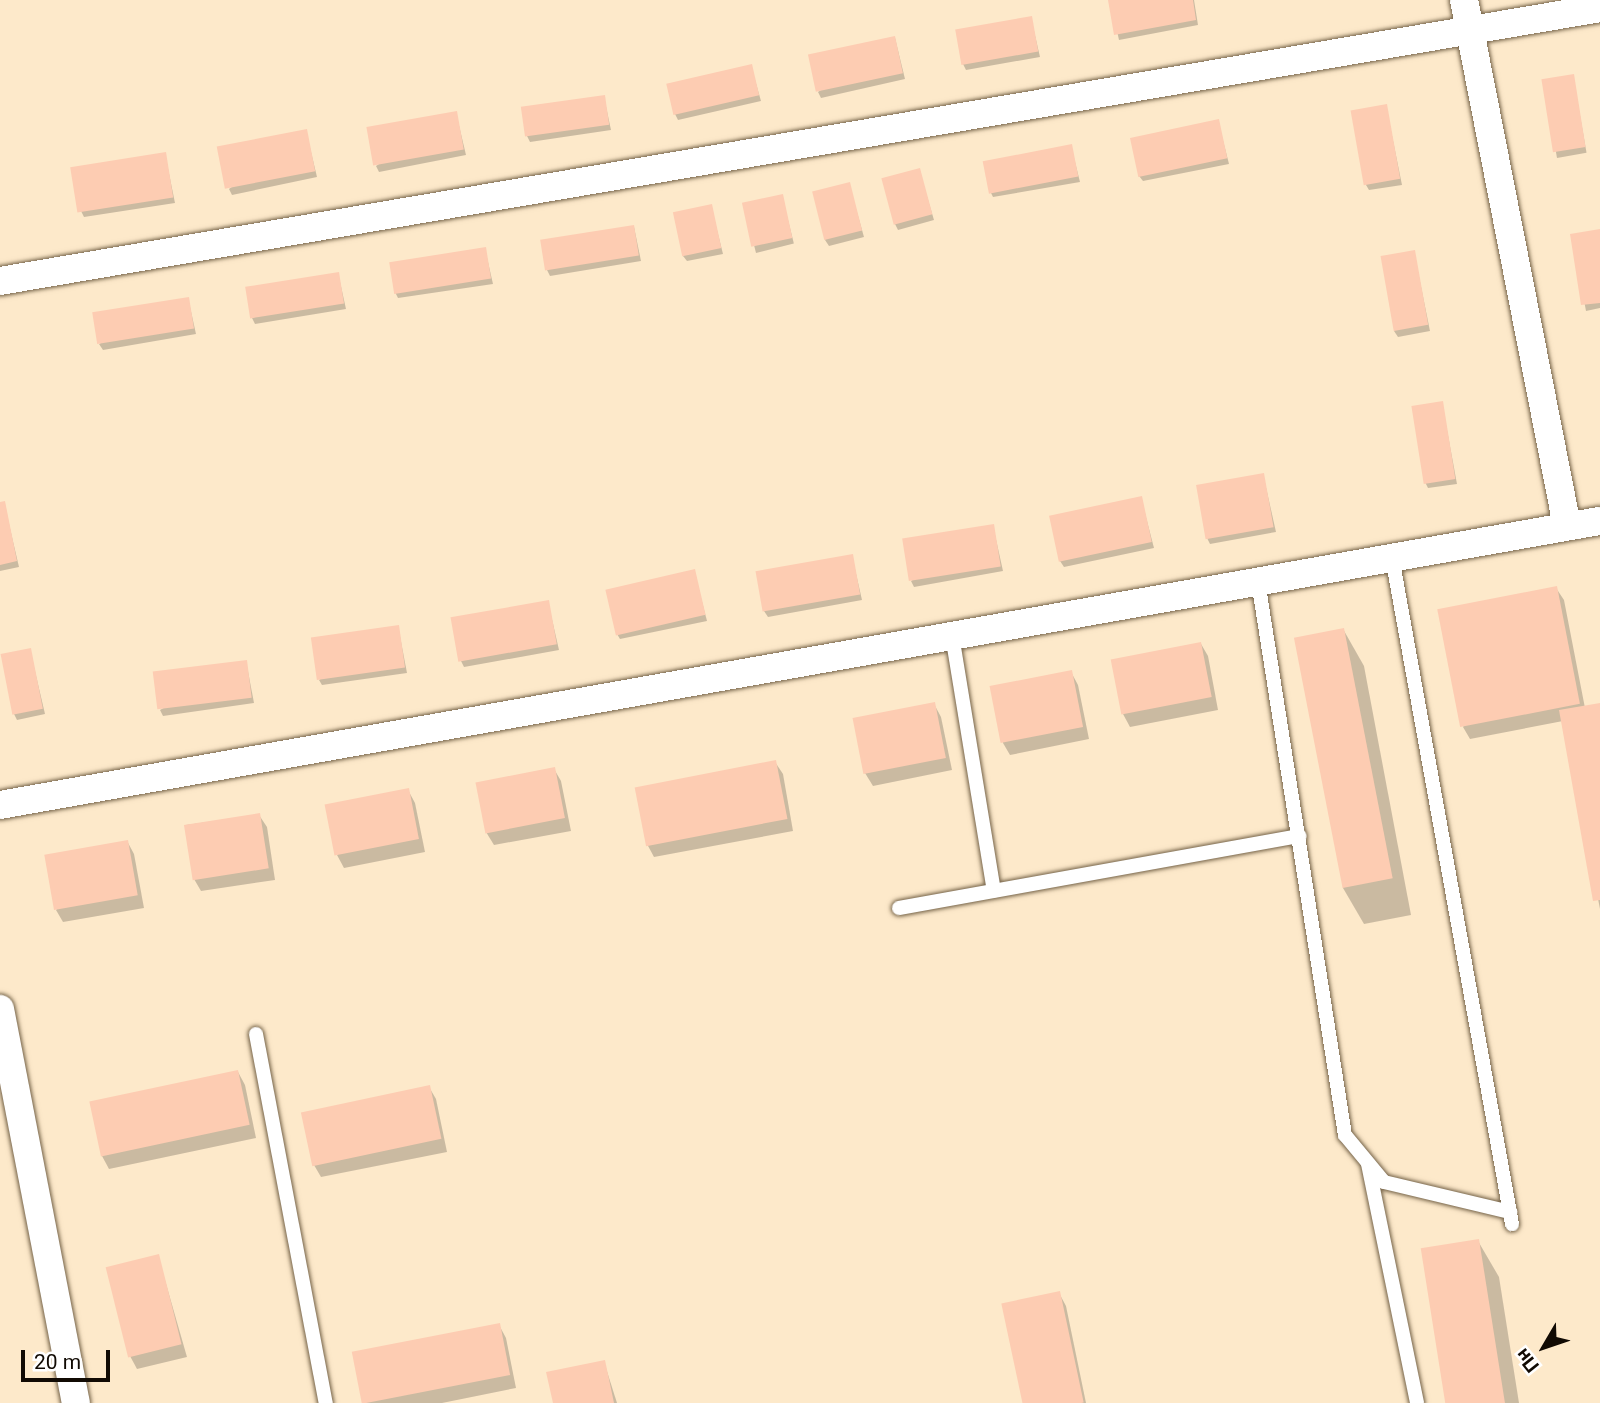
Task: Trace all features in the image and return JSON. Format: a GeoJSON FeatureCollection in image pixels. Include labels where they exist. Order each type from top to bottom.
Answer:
{"type":"FeatureCollection","features":[{"type":"Feature","properties":{"kind":"street"},"geometry":{"type":"LineString","coordinates":[[1464,0],[1567,526]]}},
{"type":"Feature","properties":{"kind":"street"},"geometry":{"type":"LineString","coordinates":[[0,281],[1600,8]]}},
{"type":"Feature","properties":{"kind":"street"},"geometry":{"type":"LineString","coordinates":[[0,805],[1600,521]]}},
{"type":"Feature","properties":{"kind":"street"},"geometry":{"type":"LineString","coordinates":[[0,1009],[76,1403]]}},
{"type":"Feature","properties":{"kind":"lane"},"geometry":{"type":"LineString","coordinates":[[1258,581],[1345,1135],[1384,1182],[1511,1218],[1392,557]]}},
{"type":"Feature","properties":{"kind":"lane"},"geometry":{"type":"LineString","coordinates":[[952,635],[993,891]]}},
{"type":"Feature","properties":{"kind":"lane"},"geometry":{"type":"LineString","coordinates":[[899,908],[1300,836]]}},
{"type":"Feature","properties":{"kind":"lane"},"geometry":{"type":"LineString","coordinates":[[256,1034],[326,1403]]}},
{"type":"Feature","properties":{"kind":"lane"},"geometry":{"type":"LineString","coordinates":[[1368,1163],[1417,1403]]}},
{"type":"Feature","properties":{"kind":"building"},"geometry":{"type":"Polygon","coordinates":[[[1108,0],[1193,0],[1196,20],[1114,35],[1108,0]]]}},
{"type":"Feature","properties":{"kind":"building"},"geometry":{"type":"Polygon","coordinates":[[[1032,16],[1038,51],[961,65],[955,30],[1032,16]]]}},
{"type":"Feature","properties":{"kind":"building"},"geometry":{"type":"Polygon","coordinates":[[[895,36],[903,73],[816,92],[808,55],[895,36]]]}},
{"type":"Feature","properties":{"kind":"building"},"geometry":{"type":"Polygon","coordinates":[[[752,64],[759,95],[673,115],[666,84],[752,64]]]}},
{"type":"Feature","properties":{"kind":"building"},"geometry":{"type":"Polygon","coordinates":[[[1574,74],[1586,147],[1553,152],[1541,79],[1574,74]]]}},
{"type":"Feature","properties":{"kind":"building"},"geometry":{"type":"Polygon","coordinates":[[[605,95],[609,125],[525,137],[521,107],[605,95]]]}},
{"type":"Feature","properties":{"kind":"building"},"geometry":{"type":"Polygon","coordinates":[[[1387,104],[1400,179],[1364,185],[1351,110],[1387,104]]]}},
{"type":"Feature","properties":{"kind":"building"},"geometry":{"type":"Polygon","coordinates":[[[457,111],[464,149],[373,165],[366,127],[457,111]]]}},
{"type":"Feature","properties":{"kind":"building"},"geometry":{"type":"Polygon","coordinates":[[[1219,119],[1227,158],[1138,177],[1130,138],[1219,119]]]}},
{"type":"Feature","properties":{"kind":"building"},"geometry":{"type":"Polygon","coordinates":[[[307,129],[315,171],[225,189],[217,147],[307,129]]]}},
{"type":"Feature","properties":{"kind":"building"},"geometry":{"type":"Polygon","coordinates":[[[1072,144],[1078,176],[989,194],[983,161],[1072,144]]]}},
{"type":"Feature","properties":{"kind":"building"},"geometry":{"type":"Polygon","coordinates":[[[166,152],[173,197],[77,213],[70,167],[166,152]]]}},
{"type":"Feature","properties":{"kind":"building"},"geometry":{"type":"Polygon","coordinates":[[[920,168],[932,214],[894,225],[881,178],[920,168]]]}},
{"type":"Feature","properties":{"kind":"building"},"geometry":{"type":"Polygon","coordinates":[[[850,182],[862,231],[824,240],[812,191],[850,182]]]}},
{"type":"Feature","properties":{"kind":"building"},"geometry":{"type":"Polygon","coordinates":[[[783,194],[792,238],[751,247],[742,203],[783,194]]]}},
{"type":"Feature","properties":{"kind":"building"},"geometry":{"type":"Polygon","coordinates":[[[712,204],[721,248],[682,256],[673,212],[712,204]]]}},
{"type":"Feature","properties":{"kind":"building"},"geometry":{"type":"Polygon","coordinates":[[[634,225],[639,256],[545,270],[540,240],[634,225]]]}},
{"type":"Feature","properties":{"kind":"building"},"geometry":{"type":"Polygon","coordinates":[[[1600,229],[1600,303],[1581,305],[1570,234],[1600,229]]]}},
{"type":"Feature","properties":{"kind":"building"},"geometry":{"type":"Polygon","coordinates":[[[486,247],[491,279],[394,294],[389,262],[486,247]]]}},
{"type":"Feature","properties":{"kind":"building"},"geometry":{"type":"Polygon","coordinates":[[[1415,250],[1428,325],[1394,331],[1381,256],[1415,250]]]}},
{"type":"Feature","properties":{"kind":"building"},"geometry":{"type":"Polygon","coordinates":[[[339,272],[344,304],[250,318],[245,287],[339,272]]]}},
{"type":"Feature","properties":{"kind":"building"},"geometry":{"type":"Polygon","coordinates":[[[189,297],[194,329],[97,344],[92,312],[189,297]]]}},
{"type":"Feature","properties":{"kind":"building"},"geometry":{"type":"Polygon","coordinates":[[[1443,401],[1455,479],[1424,484],[1411,406],[1443,401]]]}},
{"type":"Feature","properties":{"kind":"building"},"geometry":{"type":"Polygon","coordinates":[[[1264,473],[1274,527],[1206,539],[1196,485],[1264,473]]]}},
{"type":"Feature","properties":{"kind":"building"},"geometry":{"type":"Polygon","coordinates":[[[1142,496],[1152,542],[1059,562],[1049,516],[1142,496]]]}},
{"type":"Feature","properties":{"kind":"building"},"geometry":{"type":"Polygon","coordinates":[[[5,501],[17,561],[0,565],[0,502],[5,501]]]}},
{"type":"Feature","properties":{"kind":"building"},"geometry":{"type":"Polygon","coordinates":[[[994,524],[1001,566],[909,581],[902,539],[994,524]]]}},
{"type":"Feature","properties":{"kind":"building"},"geometry":{"type":"Polygon","coordinates":[[[853,554],[860,594],[763,612],[756,571],[853,554]]]}},
{"type":"Feature","properties":{"kind":"building"},"geometry":{"type":"Polygon","coordinates":[[[695,569],[706,615],[616,635],[605,590],[695,569]]]}},
{"type":"Feature","properties":{"kind":"building"},"geometry":{"type":"Polygon","coordinates":[[[1557,586],[1580,704],[1460,727],[1437,609],[1557,586]]]}},
{"type":"Feature","properties":{"kind":"building"},"geometry":{"type":"Polygon","coordinates":[[[549,600],[557,644],[458,662],[451,617],[549,600]]]}},
{"type":"Feature","properties":{"kind":"building"},"geometry":{"type":"Polygon","coordinates":[[[399,625],[405,668],[317,680],[311,637],[399,625]]]}},
{"type":"Feature","properties":{"kind":"building"},"geometry":{"type":"Polygon","coordinates":[[[1344,628],[1393,878],[1343,888],[1294,638],[1344,628]]]}},
{"type":"Feature","properties":{"kind":"building"},"geometry":{"type":"Polygon","coordinates":[[[1201,642],[1212,697],[1121,715],[1111,660],[1201,642]]]}},
{"type":"Feature","properties":{"kind":"building"},"geometry":{"type":"Polygon","coordinates":[[[31,648],[43,709],[12,715],[1,654],[31,648]]]}},
{"type":"Feature","properties":{"kind":"building"},"geometry":{"type":"Polygon","coordinates":[[[247,660],[252,698],[157,709],[153,672],[247,660]]]}},
{"type":"Feature","properties":{"kind":"building"},"geometry":{"type":"Polygon","coordinates":[[[1072,670],[1083,727],[1001,743],[990,686],[1072,670]]]}},
{"type":"Feature","properties":{"kind":"building"},"geometry":{"type":"Polygon","coordinates":[[[935,702],[946,758],[863,774],[853,718],[935,702]]]}},
{"type":"Feature","properties":{"kind":"building"},"geometry":{"type":"Polygon","coordinates":[[[1600,703],[1600,900],[1593,901],[1559,710],[1600,703]]]}},
{"type":"Feature","properties":{"kind":"building"},"geometry":{"type":"Polygon","coordinates":[[[776,760],[787,819],[646,846],[635,787],[776,760]]]}},
{"type":"Feature","properties":{"kind":"building"},"geometry":{"type":"Polygon","coordinates":[[[555,767],[565,818],[485,834],[475,782],[555,767]]]}},
{"type":"Feature","properties":{"kind":"building"},"geometry":{"type":"Polygon","coordinates":[[[409,788],[419,839],[335,855],[325,804],[409,788]]]}},
{"type":"Feature","properties":{"kind":"building"},"geometry":{"type":"Polygon","coordinates":[[[260,813],[269,868],[193,880],[184,825],[260,813]]]}},
{"type":"Feature","properties":{"kind":"building"},"geometry":{"type":"Polygon","coordinates":[[[128,840],[138,895],[54,910],[44,855],[128,840]]]}},
{"type":"Feature","properties":{"kind":"building"},"geometry":{"type":"Polygon","coordinates":[[[238,1070],[250,1125],[101,1156],[89,1102],[238,1070]]]}},
{"type":"Feature","properties":{"kind":"building"},"geometry":{"type":"Polygon","coordinates":[[[430,1085],[441,1139],[312,1166],[301,1112],[430,1085]]]}},
{"type":"Feature","properties":{"kind":"building"},"geometry":{"type":"Polygon","coordinates":[[[1479,1239],[1505,1403],[1445,1403],[1421,1248],[1479,1239]]]}},
{"type":"Feature","properties":{"kind":"building"},"geometry":{"type":"Polygon","coordinates":[[[159,1254],[181,1344],[128,1358],[106,1267],[159,1254]]]}},
{"type":"Feature","properties":{"kind":"building"},"geometry":{"type":"Polygon","coordinates":[[[1060,1291],[1084,1403],[1022,1403],[1001,1303],[1060,1291]]]}},
{"type":"Feature","properties":{"kind":"building"},"geometry":{"type":"Polygon","coordinates":[[[500,1323],[510,1375],[362,1403],[352,1352],[500,1323]]]}},
{"type":"Feature","properties":{"kind":"building"},"geometry":{"type":"Polygon","coordinates":[[[605,1360],[614,1403],[553,1403],[546,1372],[605,1360]]]}}]}
